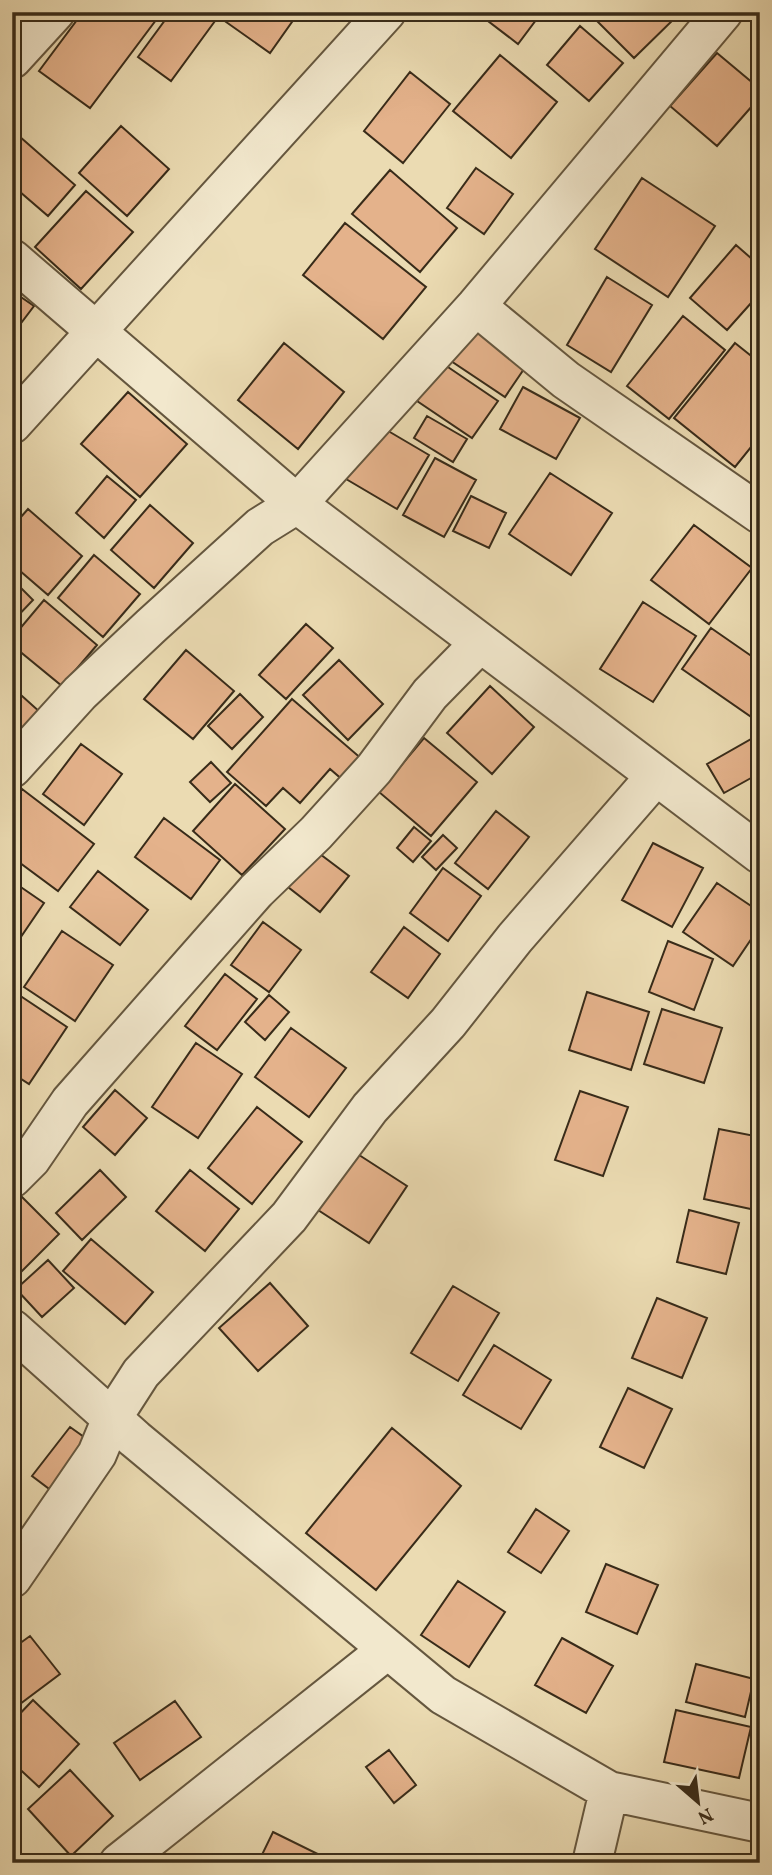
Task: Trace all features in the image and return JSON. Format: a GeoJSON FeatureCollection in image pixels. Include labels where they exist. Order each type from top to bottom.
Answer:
{"type":"FeatureCollection","features":[{"type":"Feature","properties":{"kind":"street"},"geometry":{"type":"LineString","coordinates":[[12,59],[55,12]]}},
{"type":"Feature","properties":{"kind":"street"},"geometry":{"type":"LineString","coordinates":[[12,424],[386,12]]}},
{"type":"Feature","properties":{"kind":"street"},"geometry":{"type":"LineString","coordinates":[[12,768],[80,693],[151,626],[260,527],[297,504],[476,306],[723,12]]}},
{"type":"Feature","properties":{"kind":"street"},"geometry":{"type":"LineString","coordinates":[[12,259],[297,504],[760,854]]}},
{"type":"Feature","properties":{"kind":"street"},"geometry":{"type":"LineString","coordinates":[[476,306],[566,380],[760,514]]}},
{"type":"Feature","properties":{"kind":"street"},"geometry":{"type":"LineString","coordinates":[[12,1178],[31,1159],[70,1102],[256,891],[316,833],[374,768],[430,694],[480,643]]}},
{"type":"Feature","properties":{"kind":"street"},"geometry":{"type":"LineString","coordinates":[[12,1578],[97,1454],[112,1418],[141,1373],[289,1217],[370,1108],[448,1023],[515,938],[655,776]]}},
{"type":"Feature","properties":{"kind":"street"},"geometry":{"type":"LineString","coordinates":[[12,1329],[112,1418],[443,1695],[608,1791],[760,1823]]}},
{"type":"Feature","properties":{"kind":"street"},"geometry":{"type":"LineString","coordinates":[[119,1863],[387,1650]]}},
{"type":"Feature","properties":{"kind":"street"},"geometry":{"type":"LineString","coordinates":[[592,1863],[608,1791]]}},
{"type":"Feature","properties":{"kind":"building"},"geometry":{"type":"Polygon","coordinates":[[[83,12],[162,12],[90,108],[39,71],[83,12]]]}},
{"type":"Feature","properties":{"kind":"building"},"geometry":{"type":"Polygon","coordinates":[[[171,12],[203,12],[215,21],[171,81],[138,57],[171,12]]]}},
{"type":"Feature","properties":{"kind":"building"},"geometry":{"type":"Polygon","coordinates":[[[212,12],[299,12],[270,53],[212,12]]]}},
{"type":"Feature","properties":{"kind":"building"},"geometry":{"type":"Polygon","coordinates":[[[495,12],[542,12],[518,44],[488,21],[495,12]]]}},
{"type":"Feature","properties":{"kind":"building"},"geometry":{"type":"Polygon","coordinates":[[[675,12],[678,15],[634,58],[589,13],[675,12]]]}},
{"type":"Feature","properties":{"kind":"building"},"geometry":{"type":"Polygon","coordinates":[[[580,26],[623,63],[589,101],[547,65],[580,26]]]}},
{"type":"Feature","properties":{"kind":"building"},"geometry":{"type":"Polygon","coordinates":[[[717,53],[760,89],[760,97],[717,146],[670,106],[717,53]]]}},
{"type":"Feature","properties":{"kind":"building"},"geometry":{"type":"Polygon","coordinates":[[[500,55],[557,102],[511,158],[453,111],[500,55]]]}},
{"type":"Feature","properties":{"kind":"building"},"geometry":{"type":"Polygon","coordinates":[[[410,72],[450,104],[403,163],[364,131],[410,72]]]}},
{"type":"Feature","properties":{"kind":"building"},"geometry":{"type":"Polygon","coordinates":[[[121,126],[169,169],[127,216],[79,173],[121,126]]]}},
{"type":"Feature","properties":{"kind":"building"},"geometry":{"type":"Polygon","coordinates":[[[19,136],[75,185],[48,216],[12,185],[12,144],[19,136]]]}},
{"type":"Feature","properties":{"kind":"building"},"geometry":{"type":"Polygon","coordinates":[[[476,168],[513,194],[484,234],[447,208],[476,168]]]}},
{"type":"Feature","properties":{"kind":"building"},"geometry":{"type":"Polygon","coordinates":[[[390,170],[457,228],[420,272],[352,214],[390,170]]]}},
{"type":"Feature","properties":{"kind":"building"},"geometry":{"type":"Polygon","coordinates":[[[642,178],[715,226],[668,297],[595,249],[642,178]]]}},
{"type":"Feature","properties":{"kind":"building"},"geometry":{"type":"Polygon","coordinates":[[[86,191],[133,232],[81,289],[35,247],[86,191]]]}},
{"type":"Feature","properties":{"kind":"building"},"geometry":{"type":"Polygon","coordinates":[[[345,223],[426,287],[383,339],[303,275],[345,223]]]}},
{"type":"Feature","properties":{"kind":"building"},"geometry":{"type":"Polygon","coordinates":[[[736,245],[760,266],[760,293],[727,330],[690,298],[736,245]]]}},
{"type":"Feature","properties":{"kind":"building"},"geometry":{"type":"Polygon","coordinates":[[[607,277],[652,305],[611,372],[567,345],[607,277]]]}},
{"type":"Feature","properties":{"kind":"building"},"geometry":{"type":"Polygon","coordinates":[[[12,291],[34,306],[12,335],[12,291]]]}},
{"type":"Feature","properties":{"kind":"building"},"geometry":{"type":"Polygon","coordinates":[[[683,316],[725,350],[669,419],[627,386],[683,316]]]}},
{"type":"Feature","properties":{"kind":"building"},"geometry":{"type":"Polygon","coordinates":[[[467,325],[526,366],[505,397],[445,357],[467,325]]]}},
{"type":"Feature","properties":{"kind":"building"},"geometry":{"type":"Polygon","coordinates":[[[284,343],[344,392],[298,449],[238,400],[284,343]]]}},
{"type":"Feature","properties":{"kind":"building"},"geometry":{"type":"Polygon","coordinates":[[[735,343],[760,363],[760,436],[735,467],[674,418],[735,343]]]}},
{"type":"Feature","properties":{"kind":"building"},"geometry":{"type":"Polygon","coordinates":[[[442,363],[498,401],[472,438],[417,401],[442,363]]]}},
{"type":"Feature","properties":{"kind":"building"},"geometry":{"type":"Polygon","coordinates":[[[523,387],[580,418],[556,459],[500,429],[523,387]]]}},
{"type":"Feature","properties":{"kind":"building"},"geometry":{"type":"Polygon","coordinates":[[[128,392],[187,444],[140,497],[81,444],[128,392]]]}},
{"type":"Feature","properties":{"kind":"building"},"geometry":{"type":"Polygon","coordinates":[[[427,416],[467,439],[453,462],[414,438],[427,416]]]}},
{"type":"Feature","properties":{"kind":"building"},"geometry":{"type":"Polygon","coordinates":[[[378,425],[429,455],[397,509],[346,479],[378,425]]]}},
{"type":"Feature","properties":{"kind":"building"},"geometry":{"type":"Polygon","coordinates":[[[435,458],[476,480],[444,537],[403,515],[435,458]]]}},
{"type":"Feature","properties":{"kind":"building"},"geometry":{"type":"Polygon","coordinates":[[[550,473],[612,513],[571,575],[509,534],[550,473]]]}},
{"type":"Feature","properties":{"kind":"building"},"geometry":{"type":"Polygon","coordinates":[[[107,476],[136,500],[104,538],[76,513],[107,476]]]}},
{"type":"Feature","properties":{"kind":"building"},"geometry":{"type":"Polygon","coordinates":[[[471,496],[506,513],[489,548],[453,531],[471,496]]]}},
{"type":"Feature","properties":{"kind":"building"},"geometry":{"type":"Polygon","coordinates":[[[150,505],[193,543],[154,588],[111,550],[150,505]]]}},
{"type":"Feature","properties":{"kind":"building"},"geometry":{"type":"Polygon","coordinates":[[[28,509],[82,556],[48,595],[12,564],[12,527],[28,509]]]}},
{"type":"Feature","properties":{"kind":"building"},"geometry":{"type":"Polygon","coordinates":[[[694,525],[752,568],[709,624],[651,580],[694,525]]]}},
{"type":"Feature","properties":{"kind":"building"},"geometry":{"type":"Polygon","coordinates":[[[94,555],[140,594],[103,637],[58,598],[94,555]]]}},
{"type":"Feature","properties":{"kind":"building"},"geometry":{"type":"Polygon","coordinates":[[[12,579],[33,600],[12,622],[12,579]]]}},
{"type":"Feature","properties":{"kind":"building"},"geometry":{"type":"Polygon","coordinates":[[[44,600],[97,645],[62,686],[12,645],[12,638],[44,600]]]}},
{"type":"Feature","properties":{"kind":"building"},"geometry":{"type":"Polygon","coordinates":[[[643,602],[696,636],[653,702],[600,669],[643,602]]]}},
{"type":"Feature","properties":{"kind":"building"},"geometry":{"type":"Polygon","coordinates":[[[306,624],[333,648],[286,699],[259,675],[306,624]]]}},
{"type":"Feature","properties":{"kind":"building"},"geometry":{"type":"Polygon","coordinates":[[[711,628],[760,662],[760,723],[682,669],[711,628]]]}},
{"type":"Feature","properties":{"kind":"building"},"geometry":{"type":"Polygon","coordinates":[[[186,650],[234,691],[193,739],[144,699],[186,650]]]}},
{"type":"Feature","properties":{"kind":"building"},"geometry":{"type":"Polygon","coordinates":[[[339,660],[383,704],[348,740],[303,695],[339,660]]]}},
{"type":"Feature","properties":{"kind":"building"},"geometry":{"type":"Polygon","coordinates":[[[490,686],[534,727],[492,774],[447,733],[490,686]]]}},
{"type":"Feature","properties":{"kind":"building"},"geometry":{"type":"Polygon","coordinates":[[[12,687],[41,713],[12,745],[12,687]]]}},
{"type":"Feature","properties":{"kind":"building"},"geometry":{"type":"Polygon","coordinates":[[[240,694],[263,717],[232,749],[208,726],[240,694]]]}},
{"type":"Feature","properties":{"kind":"building"},"geometry":{"type":"Polygon","coordinates":[[[292,699],[363,760],[344,781],[330,769],[300,803],[283,788],[266,806],[227,772],[292,699]]]}},
{"type":"Feature","properties":{"kind":"building"},"geometry":{"type":"Polygon","coordinates":[[[760,734],[760,773],[724,793],[707,764],[760,734]]]}},
{"type":"Feature","properties":{"kind":"building"},"geometry":{"type":"Polygon","coordinates":[[[424,738],[477,782],[431,836],[379,792],[424,738]]]}},
{"type":"Feature","properties":{"kind":"building"},"geometry":{"type":"Polygon","coordinates":[[[81,744],[122,774],[84,825],[43,794],[81,744]]]}},
{"type":"Feature","properties":{"kind":"building"},"geometry":{"type":"Polygon","coordinates":[[[211,762],[231,783],[210,802],[190,782],[211,762]]]}},
{"type":"Feature","properties":{"kind":"building"},"geometry":{"type":"Polygon","coordinates":[[[235,784],[285,829],[242,875],[193,831],[235,784]]]}},
{"type":"Feature","properties":{"kind":"building"},"geometry":{"type":"Polygon","coordinates":[[[22,789],[94,844],[58,891],[12,857],[12,801],[22,789]]]}},
{"type":"Feature","properties":{"kind":"building"},"geometry":{"type":"Polygon","coordinates":[[[496,811],[529,837],[488,889],[455,863],[496,811]]]}},
{"type":"Feature","properties":{"kind":"building"},"geometry":{"type":"Polygon","coordinates":[[[164,818],[220,860],[191,899],[135,857],[164,818]]]}},
{"type":"Feature","properties":{"kind":"building"},"geometry":{"type":"Polygon","coordinates":[[[414,827],[431,841],[413,862],[397,848],[414,827]]]}},
{"type":"Feature","properties":{"kind":"building"},"geometry":{"type":"Polygon","coordinates":[[[443,835],[457,848],[436,870],[422,857],[443,835]]]}},
{"type":"Feature","properties":{"kind":"building"},"geometry":{"type":"Polygon","coordinates":[[[653,843],[703,868],[672,927],[622,900],[653,843]]]}},
{"type":"Feature","properties":{"kind":"building"},"geometry":{"type":"Polygon","coordinates":[[[316,851],[349,876],[320,912],[288,887],[316,851]]]}},
{"type":"Feature","properties":{"kind":"building"},"geometry":{"type":"Polygon","coordinates":[[[443,868],[481,896],[448,941],[410,913],[443,868]]]}},
{"type":"Feature","properties":{"kind":"building"},"geometry":{"type":"Polygon","coordinates":[[[98,871],[148,910],[120,945],[70,907],[98,871]]]}},
{"type":"Feature","properties":{"kind":"building"},"geometry":{"type":"Polygon","coordinates":[[[12,881],[44,903],[12,950],[12,881]]]}},
{"type":"Feature","properties":{"kind":"building"},"geometry":{"type":"Polygon","coordinates":[[[717,883],[760,912],[760,926],[733,966],[683,932],[717,883]]]}},
{"type":"Feature","properties":{"kind":"building"},"geometry":{"type":"Polygon","coordinates":[[[263,922],[301,950],[269,992],[231,965],[263,922]]]}},
{"type":"Feature","properties":{"kind":"building"},"geometry":{"type":"Polygon","coordinates":[[[404,927],[440,954],[408,998],[371,972],[404,927]]]}},
{"type":"Feature","properties":{"kind":"building"},"geometry":{"type":"Polygon","coordinates":[[[62,931],[113,965],[75,1021],[24,987],[62,931]]]}},
{"type":"Feature","properties":{"kind":"building"},"geometry":{"type":"Polygon","coordinates":[[[668,941],[713,959],[694,1010],[649,992],[668,941]]]}},
{"type":"Feature","properties":{"kind":"building"},"geometry":{"type":"Polygon","coordinates":[[[225,974],[257,999],[217,1050],[185,1026],[225,974]]]}},
{"type":"Feature","properties":{"kind":"building"},"geometry":{"type":"Polygon","coordinates":[[[13,991],[67,1027],[29,1084],[12,1073],[13,991]]]}},
{"type":"Feature","properties":{"kind":"building"},"geometry":{"type":"Polygon","coordinates":[[[587,992],[649,1012],[631,1070],[569,1050],[587,992]]]}},
{"type":"Feature","properties":{"kind":"building"},"geometry":{"type":"Polygon","coordinates":[[[269,995],[289,1012],[265,1040],[245,1022],[269,995]]]}},
{"type":"Feature","properties":{"kind":"building"},"geometry":{"type":"Polygon","coordinates":[[[662,1009],[722,1028],[704,1083],[644,1064],[662,1009]]]}},
{"type":"Feature","properties":{"kind":"building"},"geometry":{"type":"Polygon","coordinates":[[[291,1028],[346,1068],[309,1117],[255,1077],[291,1028]]]}},
{"type":"Feature","properties":{"kind":"building"},"geometry":{"type":"Polygon","coordinates":[[[196,1043],[242,1074],[198,1138],[152,1107],[196,1043]]]}},
{"type":"Feature","properties":{"kind":"building"},"geometry":{"type":"Polygon","coordinates":[[[115,1090],[147,1118],[115,1155],[83,1127],[115,1090]]]}},
{"type":"Feature","properties":{"kind":"building"},"geometry":{"type":"Polygon","coordinates":[[[580,1091],[628,1107],[603,1176],[555,1160],[580,1091]]]}},
{"type":"Feature","properties":{"kind":"building"},"geometry":{"type":"Polygon","coordinates":[[[257,1107],[302,1142],[252,1204],[208,1168],[257,1107]]]}},
{"type":"Feature","properties":{"kind":"building"},"geometry":{"type":"Polygon","coordinates":[[[719,1129],[760,1137],[760,1211],[704,1199],[719,1129]]]}},
{"type":"Feature","properties":{"kind":"building"},"geometry":{"type":"Polygon","coordinates":[[[356,1153],[407,1186],[369,1243],[318,1210],[356,1153]]]}},
{"type":"Feature","properties":{"kind":"building"},"geometry":{"type":"Polygon","coordinates":[[[100,1170],[126,1197],[82,1240],[56,1213],[100,1170]]]}},
{"type":"Feature","properties":{"kind":"building"},"geometry":{"type":"Polygon","coordinates":[[[190,1170],[239,1209],[205,1251],[156,1211],[190,1170]]]}},
{"type":"Feature","properties":{"kind":"building"},"geometry":{"type":"Polygon","coordinates":[[[18,1193],[59,1234],[12,1281],[12,1199],[18,1193]]]}},
{"type":"Feature","properties":{"kind":"building"},"geometry":{"type":"Polygon","coordinates":[[[689,1210],[739,1223],[726,1274],[677,1262],[689,1210]]]}},
{"type":"Feature","properties":{"kind":"building"},"geometry":{"type":"Polygon","coordinates":[[[91,1239],[153,1292],[125,1324],[63,1271],[91,1239]]]}},
{"type":"Feature","properties":{"kind":"building"},"geometry":{"type":"Polygon","coordinates":[[[48,1260],[74,1288],[42,1317],[16,1289],[48,1260]]]}},
{"type":"Feature","properties":{"kind":"building"},"geometry":{"type":"Polygon","coordinates":[[[270,1283],[308,1326],[258,1371],[219,1328],[270,1283]]]}},
{"type":"Feature","properties":{"kind":"building"},"geometry":{"type":"Polygon","coordinates":[[[453,1286],[499,1313],[458,1381],[411,1353],[453,1286]]]}},
{"type":"Feature","properties":{"kind":"building"},"geometry":{"type":"Polygon","coordinates":[[[657,1298],[707,1318],[682,1378],[632,1358],[657,1298]]]}},
{"type":"Feature","properties":{"kind":"building"},"geometry":{"type":"Polygon","coordinates":[[[494,1345],[551,1380],[521,1429],[463,1395],[494,1345]]]}},
{"type":"Feature","properties":{"kind":"building"},"geometry":{"type":"Polygon","coordinates":[[[628,1388],[672,1409],[644,1468],[600,1447],[628,1388]]]}},
{"type":"Feature","properties":{"kind":"building"},"geometry":{"type":"Polygon","coordinates":[[[70,1427],[91,1442],[52,1491],[32,1476],[70,1427]]]}},
{"type":"Feature","properties":{"kind":"building"},"geometry":{"type":"Polygon","coordinates":[[[392,1428],[461,1486],[376,1590],[306,1533],[392,1428]]]}},
{"type":"Feature","properties":{"kind":"building"},"geometry":{"type":"Polygon","coordinates":[[[536,1509],[569,1531],[541,1573],[508,1552],[536,1509]]]}},
{"type":"Feature","properties":{"kind":"building"},"geometry":{"type":"Polygon","coordinates":[[[606,1564],[658,1585],[637,1634],[586,1612],[606,1564]]]}},
{"type":"Feature","properties":{"kind":"building"},"geometry":{"type":"Polygon","coordinates":[[[458,1581],[505,1612],[469,1667],[421,1635],[458,1581]]]}},
{"type":"Feature","properties":{"kind":"building"},"geometry":{"type":"Polygon","coordinates":[[[30,1636],[60,1674],[12,1710],[12,1649],[30,1636]]]}},
{"type":"Feature","properties":{"kind":"building"},"geometry":{"type":"Polygon","coordinates":[[[562,1638],[613,1666],[586,1713],[535,1685],[562,1638]]]}},
{"type":"Feature","properties":{"kind":"building"},"geometry":{"type":"Polygon","coordinates":[[[696,1664],[754,1679],[745,1717],[686,1702],[696,1664]]]}},
{"type":"Feature","properties":{"kind":"building"},"geometry":{"type":"Polygon","coordinates":[[[33,1700],[79,1744],[39,1787],[12,1762],[12,1722],[33,1700]]]}},
{"type":"Feature","properties":{"kind":"building"},"geometry":{"type":"Polygon","coordinates":[[[175,1701],[201,1737],[140,1780],[114,1743],[175,1701]]]}},
{"type":"Feature","properties":{"kind":"building"},"geometry":{"type":"Polygon","coordinates":[[[676,1710],[751,1727],[739,1778],[664,1762],[676,1710]]]}},
{"type":"Feature","properties":{"kind":"building"},"geometry":{"type":"Polygon","coordinates":[[[389,1750],[416,1785],[394,1803],[366,1767],[389,1750]]]}},
{"type":"Feature","properties":{"kind":"building"},"geometry":{"type":"Polygon","coordinates":[[[70,1770],[113,1816],[71,1856],[28,1809],[70,1770]]]}},
{"type":"Feature","properties":{"kind":"building"},"geometry":{"type":"Polygon","coordinates":[[[273,1832],[330,1860],[329,1863],[258,1863],[273,1832]]]}}]}
